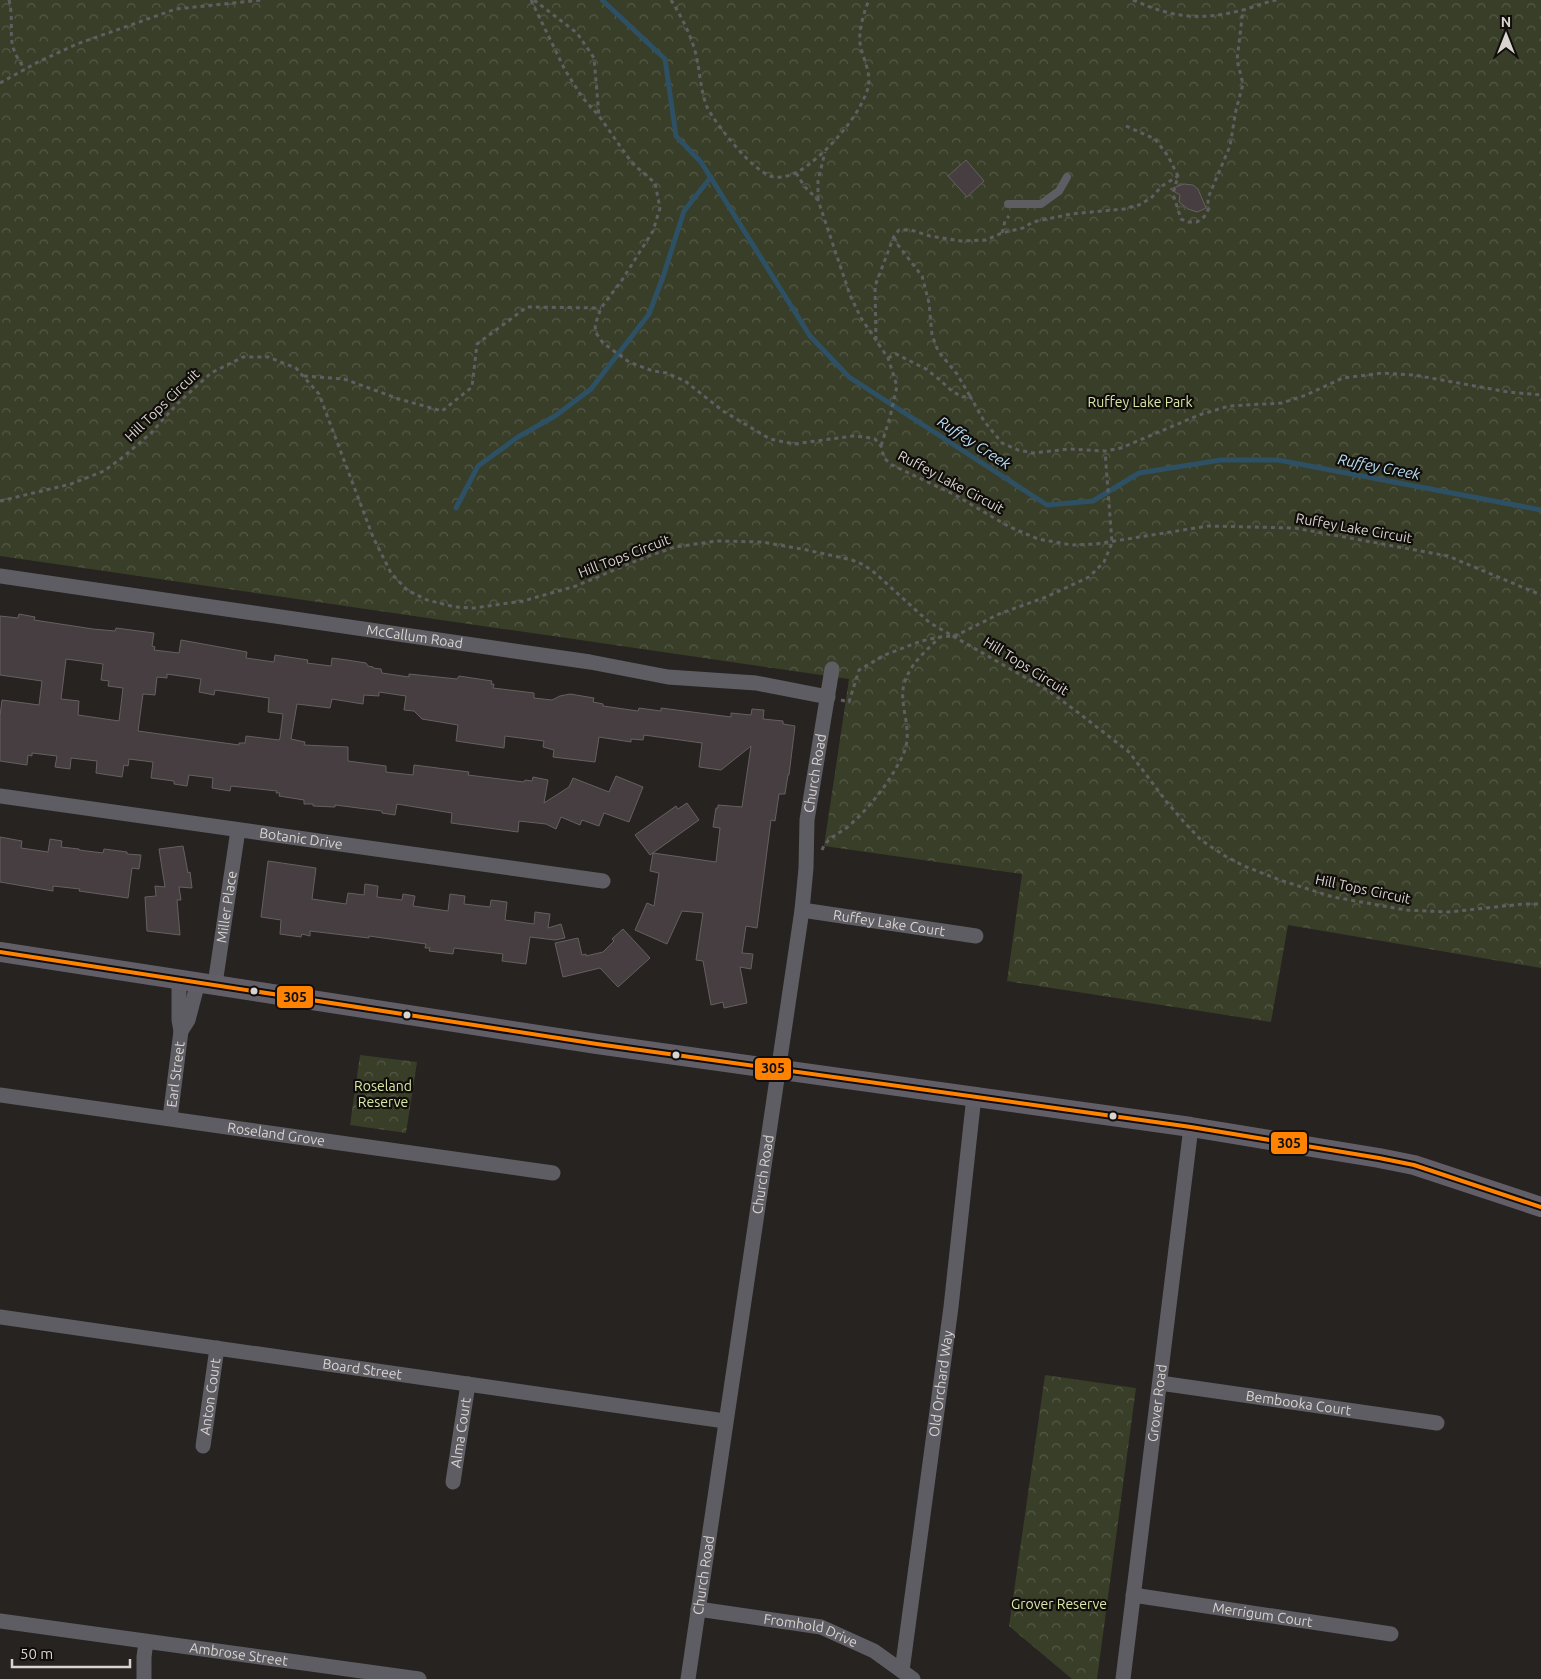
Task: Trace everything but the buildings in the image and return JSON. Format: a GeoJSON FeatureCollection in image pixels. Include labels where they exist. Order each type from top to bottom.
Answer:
{"type":"FeatureCollection","features":[{"type":"Feature","properties":{"kind":"main road"},"geometry":{"type":"LineString","coordinates":[[0,952],[597,1044],[1191,1127],[1414,1165],[1541,1206]]}},
{"type":"Feature","properties":{"kind":"street","name":"McCallum Road"},"geometry":{"type":"LineString","coordinates":[[0,576],[580,660],[668,677],[756,683],[828,697]]}},
{"type":"Feature","properties":{"kind":"street","name":"Church Road"},"geometry":{"type":"LineString","coordinates":[[688,1679],[802,910],[806,868],[807,820],[832,669]]}},
{"type":"Feature","properties":{"kind":"street","name":"Botanic Drive"},"geometry":{"type":"LineString","coordinates":[[0,796],[602,881]]}},
{"type":"Feature","properties":{"kind":"street","name":"Miller Place"},"geometry":{"type":"LineString","coordinates":[[197,982],[238,830]]}},
{"type":"Feature","properties":{"kind":"street","name":"Ruffey Lake Court"},"geometry":{"type":"LineString","coordinates":[[802,910],[976,936]]}},
{"type":"Feature","properties":{"kind":"street","name":"Earl Street"},"geometry":{"type":"LineString","coordinates":[[170,1118],[181,1031],[188,1020],[197,982]]}},
{"type":"Feature","properties":{"kind":"street","name":"Roseland Grove"},"geometry":{"type":"LineString","coordinates":[[0,1095],[553,1173]]}},
{"type":"Feature","properties":{"kind":"street","name":"Old Orchard Way"},"geometry":{"type":"LineString","coordinates":[[908,1675],[974,1096]]}},
{"type":"Feature","properties":{"kind":"street","name":"Grover Road"},"geometry":{"type":"LineString","coordinates":[[1123,1679],[1191,1127]]}},
{"type":"Feature","properties":{"kind":"street","name":"Board Street"},"geometry":{"type":"LineString","coordinates":[[0,1317],[725,1421]]}},
{"type":"Feature","properties":{"kind":"street","name":"Anton Court"},"geometry":{"type":"LineString","coordinates":[[203,1446],[217,1348]]}},
{"type":"Feature","properties":{"kind":"street","name":"Bembooka Court"},"geometry":{"type":"LineString","coordinates":[[1160,1383],[1438,1423]]}},
{"type":"Feature","properties":{"kind":"street","name":"Alma Court"},"geometry":{"type":"LineString","coordinates":[[453,1482],[468,1384]]}},
{"type":"Feature","properties":{"kind":"street","name":"Merrigum Court"},"geometry":{"type":"LineString","coordinates":[[1133,1595],[1391,1634]]}},
{"type":"Feature","properties":{"kind":"street","name":"Fromhold Drive"},"geometry":{"type":"LineString","coordinates":[[698,1609],[821,1627],[874,1651],[908,1675]]}},
{"type":"Feature","properties":{"kind":"street","name":"Ambrose Street"},"geometry":{"type":"LineString","coordinates":[[0,1621],[419,1679]]}},
{"type":"Feature","properties":{"kind":"street"},"geometry":{"type":"LineString","coordinates":[[144,1679],[144,1657],[151,1643]]}},
{"type":"Feature","properties":{"kind":"street"},"geometry":{"type":"LineString","coordinates":[[148,1679],[151,1643]]}},
{"type":"Feature","properties":{"kind":"lane"},"geometry":{"type":"LineString","coordinates":[[1008,204],[1041,204],[1059,190],[1067,178]]}},
{"type":"Feature","properties":{"kind":"path"},"geometry":{"type":"LineString","coordinates":[[9,0],[11,42],[15,57],[24,69]]}},
{"type":"Feature","properties":{"kind":"path"},"geometry":{"type":"LineString","coordinates":[[0,83],[24,69],[77,44],[176,9],[262,0]]}},
{"type":"Feature","properties":{"kind":"path"},"geometry":{"type":"LineString","coordinates":[[532,0],[577,33],[594,58],[599,116]]}},
{"type":"Feature","properties":{"kind":"path","name":"Ruffey Lake Circuit"},"geometry":{"type":"LineString","coordinates":[[532,0],[565,70],[582,97],[599,116],[632,163],[655,183],[660,208],[653,231],[622,280],[601,308],[596,325],[596,333],[603,343],[628,362],[685,381],[723,411],[770,439],[794,444],[853,436],[875,439],[882,446],[884,458],[892,465],[955,495],[1008,526],[1038,539],[1072,545],[1112,542],[1208,526],[1295,528],[1448,556],[1541,595]]}},
{"type":"Feature","properties":{"kind":"path"},"geometry":{"type":"LineString","coordinates":[[671,0],[684,21],[695,50],[708,108],[726,137],[760,170],[772,177],[796,173],[825,151],[839,136],[856,112],[868,88],[868,71],[860,44],[861,26],[870,0]]}},
{"type":"Feature","properties":{"kind":"path"},"geometry":{"type":"LineString","coordinates":[[1133,0],[1176,16],[1205,16],[1243,10],[1277,0]]}},
{"type":"Feature","properties":{"kind":"path"},"geometry":{"type":"LineString","coordinates":[[1126,126],[1155,139],[1168,156],[1178,176],[1173,194],[1180,218],[1188,222],[1197,222],[1204,217],[1208,210],[1208,198],[1230,146],[1236,110],[1243,84],[1237,60],[1243,10]]}},
{"type":"Feature","properties":{"kind":"path"},"geometry":{"type":"LineString","coordinates":[[825,151],[818,181],[818,200],[850,295],[860,318],[888,358],[897,386],[882,446]]}},
{"type":"Feature","properties":{"kind":"path"},"geometry":{"type":"LineString","coordinates":[[796,173],[805,187],[818,200]]}},
{"type":"Feature","properties":{"kind":"path"},"geometry":{"type":"LineString","coordinates":[[876,340],[875,286],[894,236],[899,230],[910,230],[930,236],[961,241],[986,240],[1002,233],[1023,228],[1033,222],[1071,214],[1139,206],[1152,198],[1162,186],[1178,176]]}},
{"type":"Feature","properties":{"kind":"path"},"geometry":{"type":"LineString","coordinates":[[1002,233],[1005,221],[1017,205]]}},
{"type":"Feature","properties":{"kind":"path"},"geometry":{"type":"LineString","coordinates":[[894,236],[898,245],[922,276],[929,302],[932,335],[938,351],[957,374],[984,421],[1002,443],[1018,450],[1033,453],[1070,449],[1104,451],[1121,448],[1190,419],[1229,406],[1282,402],[1306,395],[1343,378],[1382,373],[1414,374],[1508,392],[1541,395]]}},
{"type":"Feature","properties":{"kind":"path"},"geometry":{"type":"LineString","coordinates":[[303,376],[344,380],[399,399],[442,411],[472,387],[477,344],[527,307],[601,308]]}},
{"type":"Feature","properties":{"kind":"path"},"geometry":{"type":"LineString","coordinates":[[888,358],[896,354],[926,369],[953,392],[963,397],[970,396]]}},
{"type":"Feature","properties":{"kind":"path","name":"Hill Tops Circuit"},"geometry":{"type":"LineString","coordinates":[[0,500],[71,484],[104,471],[123,458],[151,433],[177,404],[212,373],[243,357],[268,357],[296,368],[320,394],[374,537],[391,573],[407,590],[427,600],[455,607],[494,606],[546,595],[576,586],[675,547],[717,541],[762,542],[852,560],[864,565],[930,623],[1049,691],[1129,752],[1184,822],[1201,840],[1244,866],[1333,897],[1406,910],[1449,912],[1523,904],[1541,904]]}},
{"type":"Feature","properties":{"kind":"path"},"geometry":{"type":"LineString","coordinates":[[828,697],[849,702],[859,670],[885,654],[921,641],[955,636],[1000,614],[1046,598],[1088,577],[1104,562],[1112,542],[1104,451]]}},
{"type":"Feature","properties":{"kind":"path"},"geometry":{"type":"LineString","coordinates":[[819,857],[824,846],[833,836],[849,826],[886,786],[902,758],[907,748],[908,734],[903,693],[904,682],[912,666],[940,637]]}},
{"type":"Feature","properties":{"kind":"green space","name":"Ruffey Lake Park"},"geometry":{"type":"Polygon","coordinates":[[[0,0],[1541,0],[1541,968],[1288,925],[1271,1022],[1007,981],[1022,874],[824,846],[849,679],[0,556],[0,0]]]}},
{"type":"Feature","properties":{"kind":"green space","name":"Roseland Reserve"},"geometry":{"type":"Polygon","coordinates":[[[360,1055],[417,1062],[406,1133],[350,1125],[360,1055]]]}},
{"type":"Feature","properties":{"kind":"green space","name":"Grover Reserve"},"geometry":{"type":"Polygon","coordinates":[[[1045,1375],[1136,1388],[1097,1679],[1072,1679],[1009,1626],[1045,1375]]]}},
{"type":"Feature","properties":{"kind":"waterway","name":"Ruffey Creek"},"geometry":{"type":"LineString","coordinates":[[602,0],[665,59],[676,136],[701,162],[810,336],[849,377],[1047,505],[1093,501],[1139,473],[1221,460],[1278,460],[1541,510]]}},
{"type":"Feature","properties":{"kind":"waterway"},"geometry":{"type":"LineString","coordinates":[[456,508],[478,466],[518,437],[555,416],[591,389],[649,314],[684,211],[711,177]]}},
{"type":"Feature","properties":{"kind":"transit line","name":"305"},"geometry":{"type":"LineString","coordinates":[[0,952],[597,1044],[1191,1127],[1379,1158],[1414,1165],[1541,1207]]}}]}
